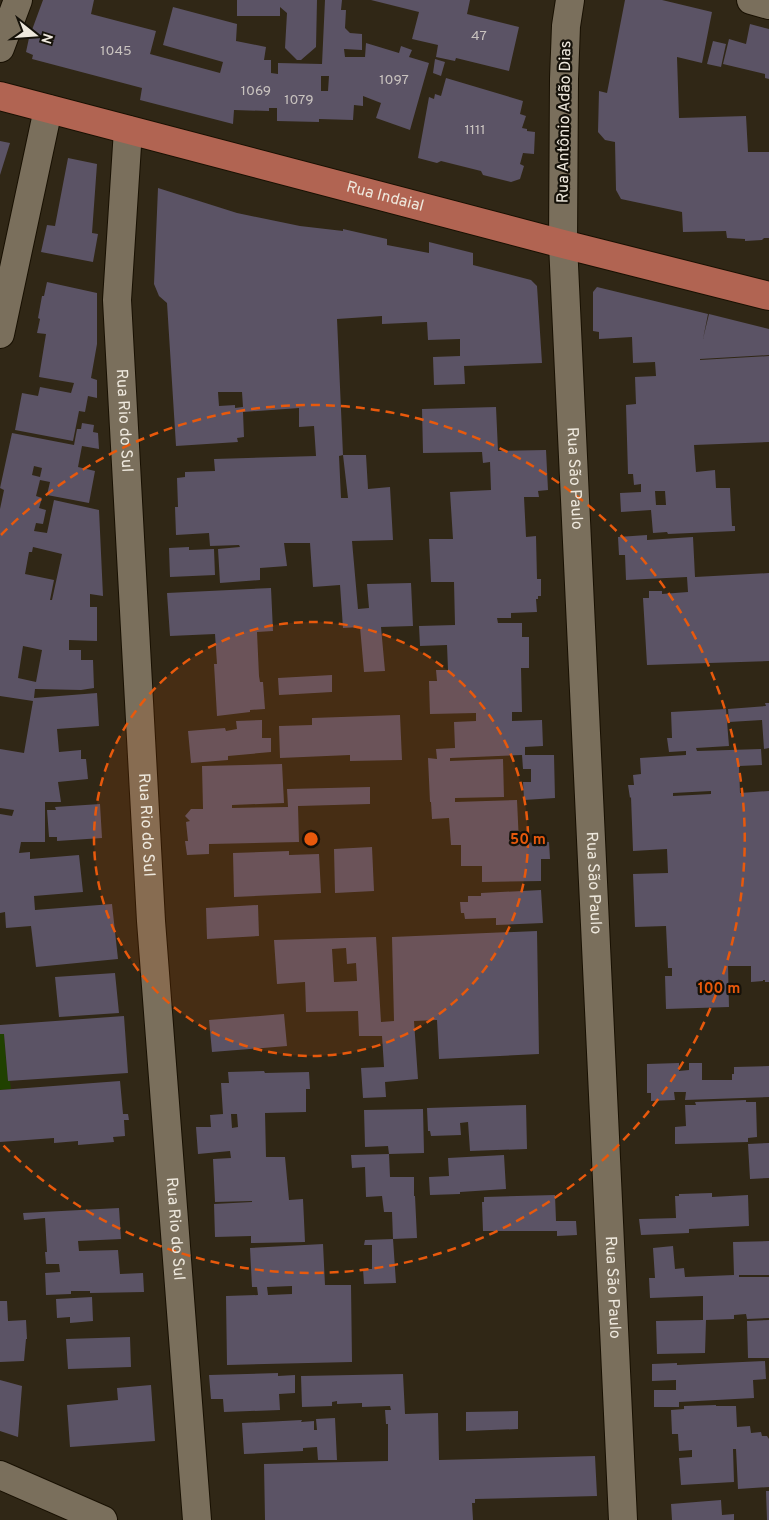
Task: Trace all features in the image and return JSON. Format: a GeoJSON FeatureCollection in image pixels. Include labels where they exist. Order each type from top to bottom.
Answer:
{"type":"FeatureCollection","features":[{"type":"Feature","properties":{"kind":"main road","name":"Rua Indaial"},"geometry":{"type":"LineString","coordinates":[[0,96],[769,296]]}},
{"type":"Feature","properties":{"kind":"street"},"geometry":{"type":"LineString","coordinates":[[0,48],[18,0]]}},
{"type":"Feature","properties":{"kind":"street","name":"Rua Antônio Adão Dias"},"geometry":{"type":"LineString","coordinates":[[564,244],[564,79],[566,26],[570,0]]}},
{"type":"Feature","properties":{"kind":"street"},"geometry":{"type":"LineString","coordinates":[[751,0],[769,5]]}},
{"type":"Feature","properties":{"kind":"street"},"geometry":{"type":"LineString","coordinates":[[0,334],[48,109]]}},
{"type":"Feature","properties":{"kind":"street","name":"Rua Rio do Sul"},"geometry":{"type":"LineString","coordinates":[[128,130],[117,300],[151,921],[197,1520]]}},
{"type":"Feature","properties":{"kind":"street","name":"Rua São Paulo"},"geometry":{"type":"LineString","coordinates":[[564,244],[624,1520]]}},
{"type":"Feature","properties":{"kind":"street"},"geometry":{"type":"LineString","coordinates":[[0,1475],[102,1520]]}},
{"type":"Feature","properties":{"kind":"green space"},"geometry":{"type":"Polygon","coordinates":[[[0,1034],[4,1034],[8,1081],[10,1081],[11,1089],[0,1090],[0,1034]]]}},
{"type":"Feature","properties":{"kind":"building"},"geometry":{"type":"Polygon","coordinates":[[[43,0],[94,0],[91,14],[156,31],[150,54],[220,73],[223,62],[163,45],[173,7],[237,24],[236,41],[266,47],[264,60],[271,60],[271,73],[278,74],[278,63],[322,64],[325,0],[342,0],[341,10],[346,10],[345,28],[350,33],[362,34],[362,50],[344,49],[345,57],[365,57],[366,43],[399,53],[401,46],[412,50],[409,57],[429,63],[410,130],[376,118],[381,103],[363,96],[363,106],[354,105],[353,120],[319,119],[319,122],[277,121],[277,108],[269,108],[269,111],[234,110],[233,124],[140,100],[142,88],[32,59],[33,55],[26,52],[43,0]],[[321,76],[321,91],[328,91],[329,76],[321,76]]]}},
{"type":"Feature","properties":{"kind":"building"},"geometry":{"type":"Polygon","coordinates":[[[237,0],[317,0],[316,47],[301,60],[297,60],[285,48],[287,13],[280,7],[280,16],[237,16],[237,0]]]}},
{"type":"Feature","properties":{"kind":"building"},"geometry":{"type":"Polygon","coordinates":[[[371,0],[470,0],[467,14],[519,27],[509,71],[456,58],[455,61],[436,57],[438,45],[412,39],[419,12],[371,0]]]}},
{"type":"Feature","properties":{"kind":"building"},"geometry":{"type":"Polygon","coordinates":[[[625,0],[662,0],[712,12],[702,63],[677,57],[679,118],[746,116],[748,152],[769,152],[769,238],[745,241],[745,239],[727,238],[726,231],[683,232],[682,212],[621,199],[616,190],[615,142],[605,140],[598,132],[599,91],[607,93],[625,0]]]}},
{"type":"Feature","properties":{"kind":"building"},"geometry":{"type":"Polygon","coordinates":[[[750,24],[769,29],[769,79],[765,78],[765,74],[723,64],[729,39],[746,44],[750,24]]]}},
{"type":"Feature","properties":{"kind":"building"},"geometry":{"type":"Polygon","coordinates":[[[713,41],[726,44],[721,67],[707,64],[713,41]]]}},
{"type":"Feature","properties":{"kind":"building"},"geometry":{"type":"Polygon","coordinates":[[[435,59],[445,62],[441,76],[433,73],[435,59]]]}},
{"type":"Feature","properties":{"kind":"building"},"geometry":{"type":"Polygon","coordinates":[[[446,78],[523,101],[520,114],[526,116],[522,128],[535,132],[534,154],[523,153],[520,164],[524,166],[520,179],[511,182],[483,175],[481,171],[441,161],[437,163],[418,158],[429,97],[434,99],[435,94],[441,96],[446,78]]]}},
{"type":"Feature","properties":{"kind":"building"},"geometry":{"type":"Polygon","coordinates":[[[0,141],[10,143],[0,175],[0,141]]]}},
{"type":"Feature","properties":{"kind":"building"},"geometry":{"type":"Polygon","coordinates":[[[68,158],[97,164],[92,233],[98,234],[93,262],[41,252],[47,225],[55,226],[68,158]]]}},
{"type":"Feature","properties":{"kind":"building"},"geometry":{"type":"Polygon","coordinates":[[[158,188],[237,213],[300,226],[343,231],[343,229],[387,239],[387,245],[429,253],[429,242],[473,253],[473,265],[531,280],[537,286],[542,363],[464,366],[465,384],[434,385],[433,357],[460,356],[460,339],[428,340],[427,322],[382,324],[382,316],[337,319],[343,455],[366,455],[368,489],[390,487],[393,540],[352,541],[358,609],[369,608],[367,584],[411,583],[413,626],[381,627],[385,671],[364,672],[360,627],[343,628],[340,585],[313,587],[310,543],[284,543],[287,566],[260,568],[260,580],[220,583],[218,549],[240,547],[239,545],[210,546],[209,533],[176,535],[175,507],[178,507],[177,478],[185,477],[185,472],[215,471],[214,459],[316,456],[314,426],[299,427],[299,408],[243,412],[244,437],[237,438],[238,442],[176,446],[167,303],[159,296],[154,284],[158,188]],[[218,392],[219,406],[235,405],[235,408],[243,407],[242,392],[218,392]],[[343,455],[339,456],[341,498],[348,498],[343,455]]]}},
{"type":"Feature","properties":{"kind":"building"},"geometry":{"type":"Polygon","coordinates":[[[47,282],[97,293],[97,344],[91,378],[97,380],[97,398],[88,396],[85,412],[79,411],[73,441],[15,430],[22,393],[38,396],[40,387],[71,393],[74,383],[39,377],[46,334],[37,333],[40,319],[38,318],[47,282]]]}},
{"type":"Feature","properties":{"kind":"building"},"geometry":{"type":"Polygon","coordinates":[[[597,287],[708,314],[703,339],[709,314],[769,329],[769,355],[700,359],[769,356],[769,442],[694,445],[696,472],[715,470],[716,488],[730,488],[732,526],[735,526],[735,531],[653,533],[651,510],[621,512],[620,493],[641,492],[641,484],[634,485],[633,474],[628,474],[626,405],[636,404],[635,377],[656,376],[655,362],[633,363],[632,337],[599,339],[599,332],[593,331],[593,292],[597,287]],[[655,491],[656,505],[666,505],[665,491],[655,491]]]}},
{"type":"Feature","properties":{"kind":"building"},"geometry":{"type":"Polygon","coordinates":[[[496,407],[498,451],[546,450],[548,490],[538,491],[539,497],[524,497],[526,537],[536,536],[537,579],[541,579],[541,596],[538,596],[538,599],[536,599],[537,612],[511,613],[511,618],[497,618],[498,623],[522,623],[522,637],[529,637],[529,668],[521,668],[522,712],[512,712],[512,721],[542,720],[543,746],[525,747],[525,755],[554,755],[555,798],[524,800],[523,782],[531,782],[531,769],[523,769],[522,755],[450,758],[450,761],[503,759],[504,797],[455,798],[455,802],[517,800],[519,843],[549,842],[550,859],[541,859],[541,881],[482,882],[482,866],[461,866],[461,845],[451,845],[449,818],[432,819],[430,802],[428,758],[437,759],[436,749],[455,748],[454,722],[476,721],[476,713],[430,714],[429,681],[437,681],[436,670],[448,670],[447,645],[420,646],[419,626],[455,625],[454,582],[431,582],[429,539],[453,539],[450,492],[491,490],[490,462],[483,463],[482,452],[423,453],[422,409],[496,407]]]}},
{"type":"Feature","properties":{"kind":"building"},"geometry":{"type":"Polygon","coordinates":[[[82,423],[94,425],[93,432],[98,433],[99,449],[82,446],[78,467],[95,471],[89,503],[47,495],[50,482],[40,480],[36,496],[42,498],[39,508],[46,510],[43,524],[36,523],[34,531],[47,533],[54,500],[99,510],[103,596],[90,594],[90,607],[97,607],[97,641],[69,640],[69,650],[81,650],[81,660],[93,660],[94,688],[81,690],[35,689],[34,698],[97,693],[99,726],[57,729],[59,752],[81,750],[81,759],[86,759],[88,779],[58,782],[61,802],[45,802],[45,842],[21,842],[19,853],[30,852],[30,859],[79,855],[83,892],[34,896],[35,910],[112,904],[118,959],[36,967],[31,926],[6,928],[5,912],[0,913],[0,814],[12,816],[14,810],[0,808],[0,749],[24,753],[33,701],[0,696],[0,509],[4,490],[0,488],[12,433],[74,445],[77,429],[81,429],[82,423]],[[34,466],[32,475],[40,477],[42,468],[34,466]],[[33,547],[32,552],[29,552],[25,574],[54,580],[50,600],[52,600],[62,554],[33,547]],[[23,646],[18,678],[36,682],[42,650],[23,646]]]}},
{"type":"Feature","properties":{"kind":"building"},"geometry":{"type":"Polygon","coordinates":[[[647,535],[647,540],[693,537],[695,577],[769,573],[769,661],[647,665],[643,598],[649,598],[649,591],[662,591],[662,594],[688,592],[687,577],[626,580],[625,555],[619,555],[618,537],[647,535]]]}},
{"type":"Feature","properties":{"kind":"building"},"geometry":{"type":"Polygon","coordinates":[[[189,547],[189,550],[214,549],[215,575],[170,577],[169,548],[189,547]]]}},
{"type":"Feature","properties":{"kind":"building"},"geometry":{"type":"Polygon","coordinates":[[[271,588],[273,631],[257,632],[259,676],[260,682],[263,682],[265,709],[217,716],[214,664],[217,664],[215,634],[170,636],[167,593],[271,588]]]}},
{"type":"Feature","properties":{"kind":"building"},"geometry":{"type":"Polygon","coordinates":[[[332,675],[332,692],[279,695],[278,678],[332,675]]]}},
{"type":"Feature","properties":{"kind":"building"},"geometry":{"type":"Polygon","coordinates":[[[765,703],[769,703],[769,748],[764,749],[762,720],[729,722],[728,709],[766,706],[765,703]]]}},
{"type":"Feature","properties":{"kind":"building"},"geometry":{"type":"Polygon","coordinates":[[[726,709],[729,746],[696,748],[697,751],[761,749],[762,765],[739,766],[740,793],[769,791],[769,982],[763,980],[751,982],[751,966],[728,966],[729,1007],[666,1009],[665,976],[672,976],[672,968],[668,968],[666,926],[635,927],[633,874],[668,873],[667,849],[633,851],[631,797],[628,785],[634,785],[633,775],[641,774],[640,758],[686,755],[686,751],[669,752],[667,738],[672,738],[671,712],[726,709]],[[711,791],[673,793],[673,796],[711,794],[711,791]]]}},
{"type":"Feature","properties":{"kind":"building"},"geometry":{"type":"Polygon","coordinates":[[[400,715],[402,760],[350,761],[350,755],[280,758],[279,726],[312,725],[312,718],[400,715]]]}},
{"type":"Feature","properties":{"kind":"building"},"geometry":{"type":"Polygon","coordinates":[[[262,720],[262,738],[271,738],[271,752],[228,756],[228,760],[191,763],[188,731],[225,728],[226,731],[237,729],[236,721],[262,720]]]}},
{"type":"Feature","properties":{"kind":"building"},"geometry":{"type":"Polygon","coordinates":[[[282,764],[284,803],[232,805],[232,808],[288,807],[287,789],[370,787],[370,804],[298,806],[299,842],[209,844],[209,854],[187,855],[185,841],[188,841],[186,822],[190,821],[185,816],[191,809],[203,809],[202,766],[282,764]]]}},
{"type":"Feature","properties":{"kind":"building"},"geometry":{"type":"Polygon","coordinates":[[[100,804],[102,838],[57,841],[57,837],[49,837],[47,810],[56,810],[55,807],[100,804]]]}},
{"type":"Feature","properties":{"kind":"building"},"geometry":{"type":"Polygon","coordinates":[[[372,847],[374,891],[335,893],[334,849],[372,847]]]}},
{"type":"Feature","properties":{"kind":"building"},"geometry":{"type":"Polygon","coordinates":[[[289,851],[289,855],[319,854],[321,893],[234,897],[233,853],[289,851]]]}},
{"type":"Feature","properties":{"kind":"building"},"geometry":{"type":"Polygon","coordinates":[[[541,890],[543,923],[496,925],[496,918],[465,919],[464,913],[461,913],[460,902],[468,902],[468,896],[481,896],[481,893],[541,890]]]}},
{"type":"Feature","properties":{"kind":"building"},"geometry":{"type":"Polygon","coordinates":[[[258,905],[259,936],[207,939],[206,908],[258,905]]]}},
{"type":"Feature","properties":{"kind":"building"},"geometry":{"type":"Polygon","coordinates":[[[537,931],[539,1054],[439,1059],[437,1020],[414,1021],[418,1079],[385,1082],[386,1097],[363,1098],[361,1068],[384,1067],[382,1036],[359,1036],[358,1011],[306,1012],[305,982],[277,984],[274,940],[376,937],[381,1022],[394,1021],[392,937],[537,931]],[[346,948],[332,949],[334,982],[357,981],[356,963],[347,964],[346,948]]]}},
{"type":"Feature","properties":{"kind":"building"},"geometry":{"type":"Polygon","coordinates":[[[115,973],[119,1013],[59,1017],[55,977],[115,973]]]}},
{"type":"Feature","properties":{"kind":"building"},"geometry":{"type":"Polygon","coordinates":[[[284,1014],[287,1046],[212,1052],[209,1020],[284,1014]]]}},
{"type":"Feature","properties":{"kind":"building"},"geometry":{"type":"Polygon","coordinates":[[[124,1016],[128,1073],[8,1081],[4,1034],[0,1034],[0,1025],[124,1016]]]}},
{"type":"Feature","properties":{"kind":"building"},"geometry":{"type":"Polygon","coordinates":[[[679,1063],[679,1071],[689,1070],[689,1063],[702,1063],[702,1080],[732,1080],[734,1067],[769,1066],[769,1097],[685,1100],[686,1092],[674,1092],[675,1100],[651,1101],[651,1093],[647,1093],[647,1064],[679,1063]]]}},
{"type":"Feature","properties":{"kind":"building"},"geometry":{"type":"Polygon","coordinates":[[[228,1072],[309,1072],[310,1089],[306,1089],[306,1112],[265,1113],[266,1157],[285,1157],[289,1200],[303,1199],[305,1242],[251,1243],[251,1236],[215,1237],[214,1204],[252,1202],[215,1202],[213,1159],[231,1158],[230,1151],[198,1154],[196,1127],[211,1127],[210,1115],[223,1114],[221,1083],[229,1083],[228,1072]],[[231,1114],[232,1128],[238,1127],[237,1114],[231,1114]]]}},
{"type":"Feature","properties":{"kind":"building"},"geometry":{"type":"Polygon","coordinates":[[[120,1081],[123,1114],[128,1114],[129,1120],[124,1120],[125,1136],[113,1137],[114,1142],[78,1145],[78,1141],[54,1143],[54,1138],[0,1142],[0,1090],[120,1081]]]}},
{"type":"Feature","properties":{"kind":"building"},"geometry":{"type":"Polygon","coordinates":[[[746,1100],[746,1102],[756,1102],[757,1137],[748,1138],[748,1142],[675,1144],[675,1127],[686,1126],[685,1105],[696,1105],[695,1102],[746,1100]]]}},
{"type":"Feature","properties":{"kind":"building"},"geometry":{"type":"Polygon","coordinates":[[[526,1105],[527,1149],[470,1151],[468,1122],[460,1123],[461,1135],[431,1136],[430,1131],[428,1131],[427,1108],[526,1105]]]}},
{"type":"Feature","properties":{"kind":"building"},"geometry":{"type":"Polygon","coordinates":[[[423,1109],[424,1153],[389,1154],[388,1146],[365,1147],[364,1110],[423,1109]]]}},
{"type":"Feature","properties":{"kind":"building"},"geometry":{"type":"Polygon","coordinates":[[[769,1143],[769,1178],[750,1179],[748,1144],[769,1143]]]}},
{"type":"Feature","properties":{"kind":"building"},"geometry":{"type":"Polygon","coordinates":[[[389,1154],[390,1177],[414,1177],[417,1238],[393,1239],[392,1212],[384,1212],[382,1196],[366,1197],[365,1167],[352,1168],[351,1155],[389,1154]]]}},
{"type":"Feature","properties":{"kind":"building"},"geometry":{"type":"Polygon","coordinates":[[[504,1155],[506,1189],[430,1195],[429,1177],[449,1176],[448,1158],[504,1155]]]}},
{"type":"Feature","properties":{"kind":"building"},"geometry":{"type":"Polygon","coordinates":[[[712,1193],[712,1197],[748,1195],[749,1226],[689,1229],[689,1233],[641,1235],[639,1219],[676,1218],[675,1196],[679,1196],[679,1194],[712,1193]]]}},
{"type":"Feature","properties":{"kind":"building"},"geometry":{"type":"Polygon","coordinates":[[[555,1195],[556,1221],[576,1221],[577,1235],[557,1236],[557,1231],[483,1231],[482,1202],[484,1202],[484,1197],[555,1195]]]}},
{"type":"Feature","properties":{"kind":"building"},"geometry":{"type":"Polygon","coordinates":[[[119,1208],[121,1239],[78,1241],[79,1251],[118,1250],[120,1274],[143,1273],[144,1292],[90,1293],[90,1291],[71,1291],[71,1294],[46,1295],[45,1273],[60,1272],[59,1264],[46,1264],[45,1218],[24,1220],[23,1213],[119,1208]]]}},
{"type":"Feature","properties":{"kind":"building"},"geometry":{"type":"Polygon","coordinates":[[[393,1239],[396,1283],[364,1284],[363,1269],[372,1269],[372,1245],[364,1245],[365,1240],[393,1239]]]}},
{"type":"Feature","properties":{"kind":"building"},"geometry":{"type":"Polygon","coordinates":[[[769,1241],[769,1275],[739,1275],[739,1277],[769,1277],[769,1318],[747,1319],[746,1314],[734,1315],[734,1319],[706,1320],[705,1353],[657,1354],[656,1321],[703,1320],[703,1296],[650,1298],[649,1278],[655,1278],[653,1248],[673,1246],[675,1269],[684,1268],[685,1277],[734,1275],[733,1242],[769,1241]]]}},
{"type":"Feature","properties":{"kind":"building"},"geometry":{"type":"Polygon","coordinates":[[[323,1244],[325,1285],[351,1285],[352,1362],[227,1365],[226,1296],[258,1295],[257,1287],[252,1287],[250,1248],[323,1244]],[[292,1286],[267,1287],[268,1295],[292,1294],[292,1286]]]}},
{"type":"Feature","properties":{"kind":"building"},"geometry":{"type":"Polygon","coordinates":[[[92,1297],[93,1321],[70,1323],[70,1317],[57,1318],[56,1299],[92,1297]]]}},
{"type":"Feature","properties":{"kind":"building"},"geometry":{"type":"Polygon","coordinates":[[[0,1301],[7,1301],[8,1321],[26,1320],[27,1339],[24,1361],[0,1362],[0,1301]]]}},
{"type":"Feature","properties":{"kind":"building"},"geometry":{"type":"Polygon","coordinates":[[[769,1320],[769,1358],[748,1358],[747,1321],[769,1320]]]}},
{"type":"Feature","properties":{"kind":"building"},"geometry":{"type":"Polygon","coordinates":[[[130,1337],[131,1367],[68,1369],[66,1339],[130,1337]]]}},
{"type":"Feature","properties":{"kind":"building"},"geometry":{"type":"Polygon","coordinates":[[[765,1361],[766,1379],[753,1380],[754,1398],[679,1402],[679,1407],[654,1407],[654,1390],[676,1390],[676,1380],[652,1381],[652,1364],[677,1363],[677,1365],[765,1361]]]}},
{"type":"Feature","properties":{"kind":"building"},"geometry":{"type":"Polygon","coordinates":[[[278,1373],[278,1376],[295,1375],[295,1393],[279,1394],[280,1410],[224,1412],[223,1399],[211,1399],[209,1375],[278,1373]]]}},
{"type":"Feature","properties":{"kind":"building"},"geometry":{"type":"Polygon","coordinates":[[[403,1374],[405,1414],[438,1413],[439,1460],[595,1456],[597,1496],[475,1499],[475,1503],[472,1503],[473,1520],[265,1520],[264,1464],[388,1461],[388,1424],[386,1424],[385,1410],[391,1410],[390,1406],[362,1407],[362,1403],[337,1404],[337,1401],[332,1402],[332,1406],[302,1407],[301,1376],[403,1374]]]}},
{"type":"Feature","properties":{"kind":"building"},"geometry":{"type":"Polygon","coordinates":[[[0,1380],[22,1386],[18,1437],[0,1431],[0,1380]]]}},
{"type":"Feature","properties":{"kind":"building"},"geometry":{"type":"Polygon","coordinates":[[[151,1385],[155,1441],[70,1447],[67,1405],[118,1400],[117,1388],[151,1385]]]}},
{"type":"Feature","properties":{"kind":"building"},"geometry":{"type":"Polygon","coordinates":[[[684,1406],[736,1406],[737,1427],[750,1426],[751,1433],[761,1432],[762,1436],[767,1436],[769,1439],[769,1487],[738,1489],[736,1449],[733,1449],[734,1482],[681,1485],[679,1458],[692,1457],[692,1450],[679,1451],[678,1434],[672,1434],[671,1410],[684,1409],[684,1406]]]}},
{"type":"Feature","properties":{"kind":"building"},"geometry":{"type":"Polygon","coordinates":[[[518,1411],[518,1429],[466,1431],[466,1412],[518,1411]]]}},
{"type":"Feature","properties":{"kind":"building"},"geometry":{"type":"Polygon","coordinates":[[[335,1418],[337,1460],[318,1460],[317,1447],[303,1448],[303,1451],[244,1454],[242,1423],[314,1421],[314,1430],[317,1430],[316,1419],[335,1418]]]}},
{"type":"Feature","properties":{"kind":"building"},"geometry":{"type":"Polygon","coordinates":[[[766,1491],[769,1491],[769,1520],[767,1520],[766,1491]]]}},
{"type":"Feature","properties":{"kind":"building"},"geometry":{"type":"Polygon","coordinates":[[[721,1500],[722,1515],[734,1514],[734,1520],[672,1520],[671,1504],[721,1500]]]}}]}
